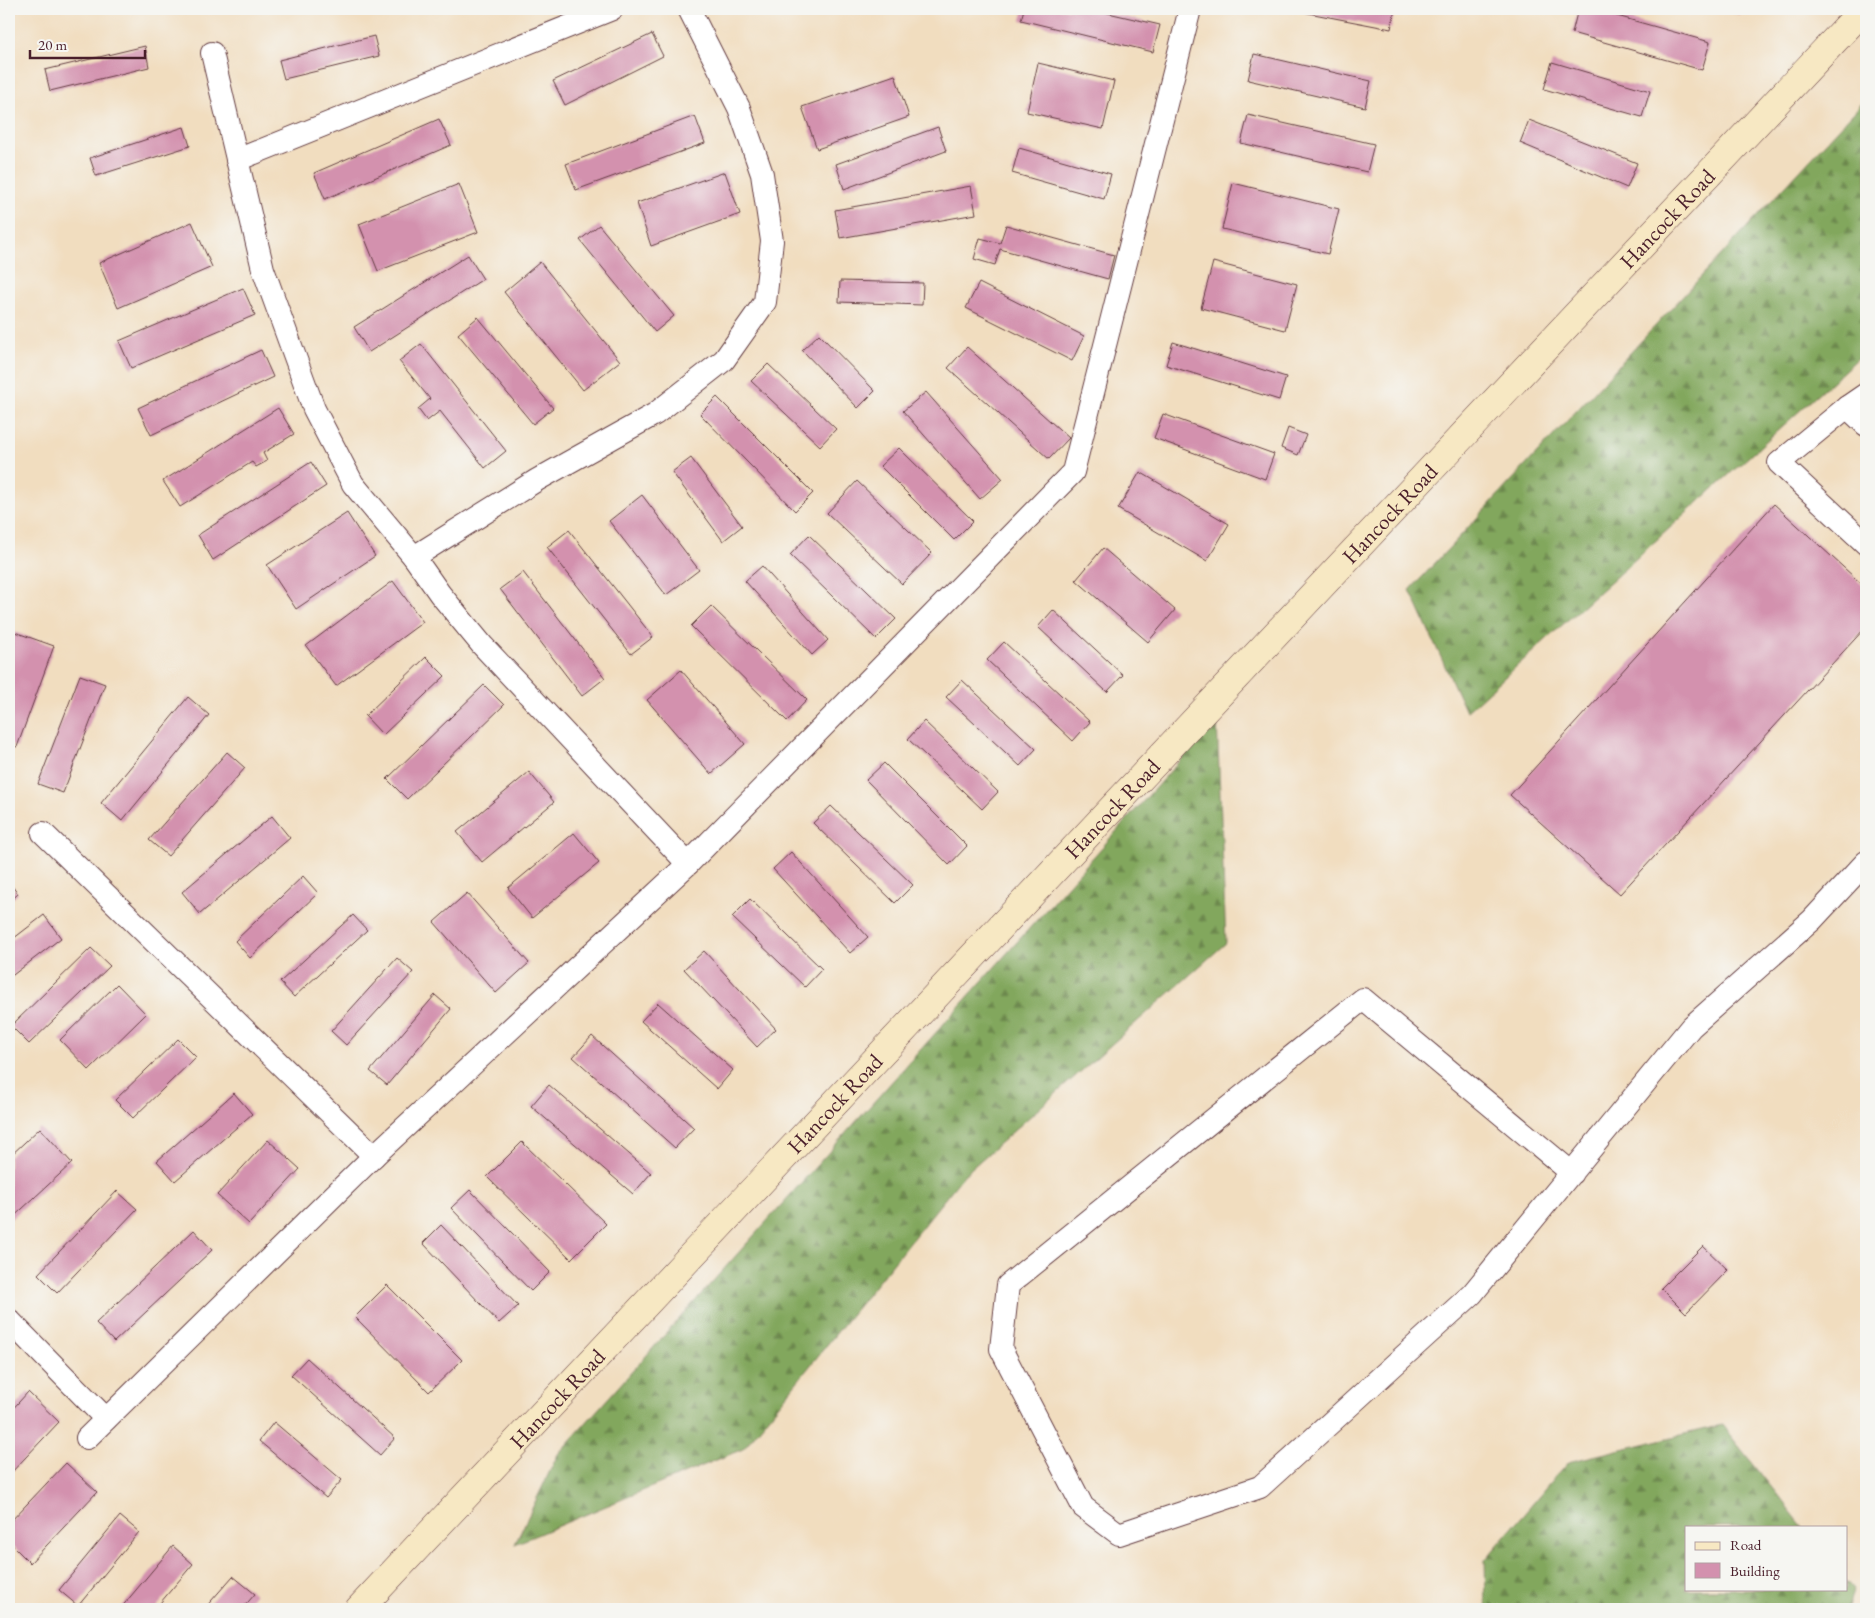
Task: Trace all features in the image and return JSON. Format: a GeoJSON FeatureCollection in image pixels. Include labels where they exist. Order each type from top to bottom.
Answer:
{"type":"FeatureCollection","features":[{"type":"Feature","properties":{"kind":"street","name":"Hancock Road"},"geometry":{"type":"LineString","coordinates":[[359,1609],[1864,9]]}},
{"type":"Feature","properties":{"kind":"lane"},"geometry":{"type":"LineString","coordinates":[[237,160],[612,9]]}},
{"type":"Feature","properties":{"kind":"lane"},"geometry":{"type":"LineString","coordinates":[[414,556],[538,480],[655,414],[724,360],[765,302],[772,241],[762,174],[739,108],[689,9]]}},
{"type":"Feature","properties":{"kind":"lane"},"geometry":{"type":"LineString","coordinates":[[86,1438],[374,1156],[688,864],[1073,472],[1190,9]]}},
{"type":"Feature","properties":{"kind":"lane"},"geometry":{"type":"LineString","coordinates":[[212,54],[263,269],[314,409],[353,484],[414,556],[440,594],[482,645],[688,864]]}},
{"type":"Feature","properties":{"kind":"lane"},"geometry":{"type":"LineString","coordinates":[[1866,394],[1847,407],[1779,463],[1866,544]]}},
{"type":"Feature","properties":{"kind":"lane"},"geometry":{"type":"LineString","coordinates":[[1847,407],[1866,425]]}},
{"type":"Feature","properties":{"kind":"lane"},"geometry":{"type":"LineString","coordinates":[[43,832],[374,1156]]}},
{"type":"Feature","properties":{"kind":"lane"},"geometry":{"type":"LineString","coordinates":[[1572,1173],[1362,999],[1008,1285],[1001,1348],[1083,1507],[1119,1534],[1260,1487],[1472,1294],[1572,1173],[1691,1027],[1812,920],[1866,862]]}},
{"type":"Feature","properties":{"kind":"lane"},"geometry":{"type":"LineString","coordinates":[[9,1320],[106,1419]]}},
{"type":"Feature","properties":{"kind":"green space"},"geometry":{"type":"Polygon","coordinates":[[[1866,99],[1866,351],[1466,712],[1410,590],[1866,99]]]}},
{"type":"Feature","properties":{"kind":"green space"},"geometry":{"type":"Polygon","coordinates":[[[1217,719],[1226,943],[964,1175],[743,1449],[515,1544],[558,1454],[1217,719]]]}},
{"type":"Feature","properties":{"kind":"green space"},"geometry":{"type":"Polygon","coordinates":[[[1722,1425],[1802,1526],[1685,1526],[1685,1590],[1848,1590],[1848,1583],[1853,1589],[1846,1609],[1486,1609],[1485,1560],[1568,1462],[1722,1425]]]}},
{"type":"Feature","properties":{"kind":"building"},"geometry":{"type":"Polygon","coordinates":[[[1024,9],[1091,9],[1160,25],[1153,52],[1021,20],[1024,9]]]}},
{"type":"Feature","properties":{"kind":"building"},"geometry":{"type":"Polygon","coordinates":[[[1288,9],[1395,9],[1391,29],[1288,9]]]}},
{"type":"Feature","properties":{"kind":"building"},"geometry":{"type":"Polygon","coordinates":[[[1578,9],[1592,9],[1710,42],[1702,70],[1572,33],[1578,9]]]}},
{"type":"Feature","properties":{"kind":"building"},"geometry":{"type":"Polygon","coordinates":[[[1720,9],[1742,9],[1740,15],[1720,9]]]}},
{"type":"Feature","properties":{"kind":"building"},"geometry":{"type":"Polygon","coordinates":[[[652,34],[663,56],[565,105],[553,81],[652,34]]]}},
{"type":"Feature","properties":{"kind":"building"},"geometry":{"type":"Polygon","coordinates":[[[374,36],[379,56],[284,79],[279,60],[374,36]]]}},
{"type":"Feature","properties":{"kind":"building"},"geometry":{"type":"Polygon","coordinates":[[[145,46],[149,67],[50,91],[45,70],[145,46]]]}},
{"type":"Feature","properties":{"kind":"building"},"geometry":{"type":"Polygon","coordinates":[[[1254,54],[1371,81],[1365,107],[1248,80],[1254,54]]]}},
{"type":"Feature","properties":{"kind":"building"},"geometry":{"type":"Polygon","coordinates":[[[1552,62],[1650,91],[1642,117],[1544,89],[1552,62]]]}},
{"type":"Feature","properties":{"kind":"building"},"geometry":{"type":"Polygon","coordinates":[[[1038,63],[1114,81],[1103,129],[1027,112],[1038,63]]]}},
{"type":"Feature","properties":{"kind":"building"},"geometry":{"type":"Polygon","coordinates":[[[895,75],[909,117],[817,149],[802,107],[895,75]]]}},
{"type":"Feature","properties":{"kind":"building"},"geometry":{"type":"Polygon","coordinates":[[[1248,115],[1374,144],[1367,172],[1241,143],[1248,115]]]}},
{"type":"Feature","properties":{"kind":"building"},"geometry":{"type":"Polygon","coordinates":[[[695,116],[705,143],[576,190],[566,164],[695,116]]]}},
{"type":"Feature","properties":{"kind":"building"},"geometry":{"type":"Polygon","coordinates":[[[439,119],[451,145],[325,199],[314,173],[439,119]]]}},
{"type":"Feature","properties":{"kind":"building"},"geometry":{"type":"Polygon","coordinates":[[[1529,120],[1637,163],[1627,188],[1520,143],[1529,120]]]}},
{"type":"Feature","properties":{"kind":"building"},"geometry":{"type":"Polygon","coordinates":[[[184,127],[190,146],[96,176],[90,158],[184,127]]]}},
{"type":"Feature","properties":{"kind":"building"},"geometry":{"type":"Polygon","coordinates":[[[938,127],[946,151],[844,189],[836,164],[938,127]]]}},
{"type":"Feature","properties":{"kind":"building"},"geometry":{"type":"Polygon","coordinates":[[[1019,148],[1111,174],[1104,199],[1012,173],[1019,148]]]}},
{"type":"Feature","properties":{"kind":"building"},"geometry":{"type":"Polygon","coordinates":[[[725,172],[740,214],[651,246],[637,203],[725,172]]]}},
{"type":"Feature","properties":{"kind":"building"},"geometry":{"type":"Polygon","coordinates":[[[1233,183],[1339,209],[1328,254],[1222,229],[1233,183]]]}},
{"type":"Feature","properties":{"kind":"building"},"geometry":{"type":"Polygon","coordinates":[[[459,184],[478,232],[378,271],[359,224],[459,184]]]}},
{"type":"Feature","properties":{"kind":"building"},"geometry":{"type":"Polygon","coordinates":[[[971,186],[976,214],[840,238],[835,210],[971,186]]]}},
{"type":"Feature","properties":{"kind":"building"},"geometry":{"type":"Polygon","coordinates":[[[192,222],[212,267],[118,308],[99,263],[192,222]]]}},
{"type":"Feature","properties":{"kind":"building"},"geometry":{"type":"Polygon","coordinates":[[[599,225],[674,316],[655,332],[580,240],[599,225]]]}},
{"type":"Feature","properties":{"kind":"building"},"geometry":{"type":"Polygon","coordinates":[[[1006,225],[1114,255],[1108,279],[1000,249],[995,265],[974,259],[980,238],[1000,243],[1006,225]]]}},
{"type":"Feature","properties":{"kind":"building"},"geometry":{"type":"Polygon","coordinates":[[[468,255],[483,279],[369,352],[354,327],[468,255]]]}},
{"type":"Feature","properties":{"kind":"building"},"geometry":{"type":"Polygon","coordinates":[[[540,262],[620,361],[583,390],[504,292],[540,262]]]}},
{"type":"Feature","properties":{"kind":"building"},"geometry":{"type":"Polygon","coordinates":[[[1213,262],[1297,284],[1285,330],[1201,308],[1213,262]]]}},
{"type":"Feature","properties":{"kind":"building"},"geometry":{"type":"Polygon","coordinates":[[[840,281],[923,283],[922,305],[839,302],[840,281]]]}},
{"type":"Feature","properties":{"kind":"building"},"geometry":{"type":"Polygon","coordinates":[[[979,283],[1084,336],[1072,361],[966,308],[979,283]]]}},
{"type":"Feature","properties":{"kind":"building"},"geometry":{"type":"Polygon","coordinates":[[[243,288],[255,315],[131,368],[119,341],[243,288]]]}},
{"type":"Feature","properties":{"kind":"building"},"geometry":{"type":"Polygon","coordinates":[[[478,317],[553,408],[533,424],[458,334],[478,317]]]}},
{"type":"Feature","properties":{"kind":"building"},"geometry":{"type":"Polygon","coordinates":[[[819,334],[875,391],[858,408],[802,350],[819,334]]]}},
{"type":"Feature","properties":{"kind":"building"},"geometry":{"type":"Polygon","coordinates":[[[1173,342],[1286,377],[1279,400],[1166,365],[1173,342]]]}},
{"type":"Feature","properties":{"kind":"building"},"geometry":{"type":"Polygon","coordinates":[[[421,344],[506,451],[485,468],[440,411],[427,421],[418,409],[430,399],[399,361],[421,344]]]}},
{"type":"Feature","properties":{"kind":"building"},"geometry":{"type":"Polygon","coordinates":[[[967,347],[1069,438],[1049,459],[948,368],[967,347]]]}},
{"type":"Feature","properties":{"kind":"building"},"geometry":{"type":"Polygon","coordinates":[[[261,350],[273,377],[151,435],[138,408],[261,350]]]}},
{"type":"Feature","properties":{"kind":"building"},"geometry":{"type":"Polygon","coordinates":[[[768,364],[836,429],[820,446],[751,381],[768,364]]]}},
{"type":"Feature","properties":{"kind":"building"},"geometry":{"type":"Polygon","coordinates":[[[926,392],[1003,479],[980,499],[903,411],[926,392]]]}},
{"type":"Feature","properties":{"kind":"building"},"geometry":{"type":"Polygon","coordinates":[[[717,397],[813,493],[795,511],[700,414],[717,397]]]}},
{"type":"Feature","properties":{"kind":"building"},"geometry":{"type":"Polygon","coordinates":[[[278,408],[294,434],[263,453],[267,461],[256,467],[252,462],[180,507],[163,481],[278,408]]]}},
{"type":"Feature","properties":{"kind":"building"},"geometry":{"type":"Polygon","coordinates":[[[1163,414],[1274,454],[1265,479],[1154,438],[1163,414]]]}},
{"type":"Feature","properties":{"kind":"building"},"geometry":{"type":"Polygon","coordinates":[[[1288,428],[1306,435],[1298,455],[1281,448],[1288,428]]]}},
{"type":"Feature","properties":{"kind":"building"},"geometry":{"type":"Polygon","coordinates":[[[899,448],[973,521],[954,540],[880,466],[899,448]]]}},
{"type":"Feature","properties":{"kind":"building"},"geometry":{"type":"Polygon","coordinates":[[[691,458],[742,526],[723,541],[672,472],[691,458]]]}},
{"type":"Feature","properties":{"kind":"building"},"geometry":{"type":"Polygon","coordinates":[[[311,462],[326,486],[213,560],[198,535],[311,462]]]}},
{"type":"Feature","properties":{"kind":"building"},"geometry":{"type":"Polygon","coordinates":[[[1140,472],[1229,524],[1207,561],[1118,509],[1140,472]]]}},
{"type":"Feature","properties":{"kind":"building"},"geometry":{"type":"Polygon","coordinates":[[[857,481],[932,553],[902,584],[827,513],[857,481]]]}},
{"type":"Feature","properties":{"kind":"building"},"geometry":{"type":"Polygon","coordinates":[[[642,495],[699,570],[666,595],[609,521],[642,495]]]}},
{"type":"Feature","properties":{"kind":"building"},"geometry":{"type":"Polygon","coordinates":[[[1774,504],[1866,588],[1866,627],[1620,894],[1510,795],[1774,504]]]}},
{"type":"Feature","properties":{"kind":"building"},"geometry":{"type":"Polygon","coordinates":[[[347,513],[375,556],[296,609],[267,565],[347,513]]]}},
{"type":"Feature","properties":{"kind":"building"},"geometry":{"type":"Polygon","coordinates":[[[569,530],[653,637],[631,654],[547,547],[569,530]]]}},
{"type":"Feature","properties":{"kind":"building"},"geometry":{"type":"Polygon","coordinates":[[[809,535],[896,619],[876,639],[790,555],[809,535]]]}},
{"type":"Feature","properties":{"kind":"building"},"geometry":{"type":"Polygon","coordinates":[[[1103,548],[1175,610],[1148,642],[1076,580],[1103,548]]]}},
{"type":"Feature","properties":{"kind":"building"},"geometry":{"type":"Polygon","coordinates":[[[762,566],[828,640],[812,655],[745,581],[762,566]]]}},
{"type":"Feature","properties":{"kind":"building"},"geometry":{"type":"Polygon","coordinates":[[[523,572],[605,678],[582,696],[500,589],[523,572]]]}},
{"type":"Feature","properties":{"kind":"building"},"geometry":{"type":"Polygon","coordinates":[[[393,581],[423,622],[336,686],[306,646],[393,581]]]}},
{"type":"Feature","properties":{"kind":"building"},"geometry":{"type":"Polygon","coordinates":[[[711,606],[807,700],[787,721],[691,626],[711,606]]]}},
{"type":"Feature","properties":{"kind":"building"},"geometry":{"type":"Polygon","coordinates":[[[1053,610],[1123,675],[1107,692],[1038,627],[1053,610]]]}},
{"type":"Feature","properties":{"kind":"building"},"geometry":{"type":"Polygon","coordinates":[[[9,630],[54,646],[17,747],[9,744],[9,630]]]}},
{"type":"Feature","properties":{"kind":"building"},"geometry":{"type":"Polygon","coordinates":[[[1004,642],[1090,722],[1073,741],[987,660],[1004,642]]]}},
{"type":"Feature","properties":{"kind":"building"},"geometry":{"type":"Polygon","coordinates":[[[426,657],[445,676],[383,735],[365,716],[426,657]]]}},
{"type":"Feature","properties":{"kind":"building"},"geometry":{"type":"Polygon","coordinates":[[[681,670],[745,744],[711,774],[647,700],[681,670]]]}},
{"type":"Feature","properties":{"kind":"building"},"geometry":{"type":"Polygon","coordinates":[[[80,675],[105,684],[63,793],[38,784],[80,675]]]}},
{"type":"Feature","properties":{"kind":"building"},"geometry":{"type":"Polygon","coordinates":[[[962,680],[1036,749],[1020,766],[946,697],[962,680]]]}},
{"type":"Feature","properties":{"kind":"building"},"geometry":{"type":"Polygon","coordinates":[[[484,685],[504,705],[407,799],[387,779],[484,685]]]}},
{"type":"Feature","properties":{"kind":"building"},"geometry":{"type":"Polygon","coordinates":[[[188,697],[209,715],[122,821],[101,803],[188,697]]]}},
{"type":"Feature","properties":{"kind":"building"},"geometry":{"type":"Polygon","coordinates":[[[924,721],[998,792],[982,809],[908,739],[924,721]]]}},
{"type":"Feature","properties":{"kind":"building"},"geometry":{"type":"Polygon","coordinates":[[[227,752],[245,768],[168,856],[149,840],[227,752]]]}},
{"type":"Feature","properties":{"kind":"building"},"geometry":{"type":"Polygon","coordinates":[[[884,763],[967,846],[949,865],[866,780],[884,763]]]}},
{"type":"Feature","properties":{"kind":"building"},"geometry":{"type":"Polygon","coordinates":[[[529,772],[554,802],[482,862],[457,832],[529,772]]]}},
{"type":"Feature","properties":{"kind":"building"},"geometry":{"type":"Polygon","coordinates":[[[831,806],[913,885],[895,903],[813,823],[831,806]]]}},
{"type":"Feature","properties":{"kind":"building"},"geometry":{"type":"Polygon","coordinates":[[[272,816],[290,838],[200,914],[182,892],[272,816]]]}},
{"type":"Feature","properties":{"kind":"building"},"geometry":{"type":"Polygon","coordinates":[[[574,833],[599,863],[532,918],[508,888],[574,833]]]}},
{"type":"Feature","properties":{"kind":"building"},"geometry":{"type":"Polygon","coordinates":[[[791,852],[868,937],[850,953],[773,869],[791,852]]]}},
{"type":"Feature","properties":{"kind":"building"},"geometry":{"type":"Polygon","coordinates":[[[303,876],[318,893],[250,958],[235,941],[303,876]]]}},
{"type":"Feature","properties":{"kind":"building"},"geometry":{"type":"Polygon","coordinates":[[[9,882],[18,894],[9,902],[9,882]]]}},
{"type":"Feature","properties":{"kind":"building"},"geometry":{"type":"Polygon","coordinates":[[[467,893],[529,963],[496,993],[434,922],[467,893]]]}},
{"type":"Feature","properties":{"kind":"building"},"geometry":{"type":"Polygon","coordinates":[[[750,899],[822,969],[805,987],[732,917],[750,899]]]}},
{"type":"Feature","properties":{"kind":"building"},"geometry":{"type":"Polygon","coordinates":[[[44,915],[61,938],[9,978],[9,942],[44,915]]]}},
{"type":"Feature","properties":{"kind":"building"},"geometry":{"type":"Polygon","coordinates":[[[353,915],[367,930],[294,997],[280,982],[353,915]]]}},
{"type":"Feature","properties":{"kind":"building"},"geometry":{"type":"Polygon","coordinates":[[[91,948],[110,966],[29,1044],[11,1026],[91,948]]]}},
{"type":"Feature","properties":{"kind":"building"},"geometry":{"type":"Polygon","coordinates":[[[704,951],[776,1029],[757,1047],[684,969],[704,951]]]}},
{"type":"Feature","properties":{"kind":"building"},"geometry":{"type":"Polygon","coordinates":[[[397,958],[413,972],[346,1045],[331,1031],[397,958]]]}},
{"type":"Feature","properties":{"kind":"building"},"geometry":{"type":"Polygon","coordinates":[[[117,984],[146,1014],[89,1070],[60,1040],[117,984]]]}},
{"type":"Feature","properties":{"kind":"building"},"geometry":{"type":"Polygon","coordinates":[[[435,995],[451,1009],[387,1085],[370,1071],[435,995]]]}},
{"type":"Feature","properties":{"kind":"building"},"geometry":{"type":"Polygon","coordinates":[[[658,1003],[733,1070],[717,1089],[641,1021],[658,1003]]]}},
{"type":"Feature","properties":{"kind":"building"},"geometry":{"type":"Polygon","coordinates":[[[592,1036],[694,1128],[675,1148],[573,1057],[592,1036]]]}},
{"type":"Feature","properties":{"kind":"building"},"geometry":{"type":"Polygon","coordinates":[[[178,1039],[196,1057],[133,1118],[115,1100],[178,1039]]]}},
{"type":"Feature","properties":{"kind":"building"},"geometry":{"type":"Polygon","coordinates":[[[549,1085],[651,1173],[633,1194],[531,1106],[549,1085]]]}},
{"type":"Feature","properties":{"kind":"building"},"geometry":{"type":"Polygon","coordinates":[[[234,1093],[252,1114],[175,1181],[157,1161],[234,1093]]]}},
{"type":"Feature","properties":{"kind":"building"},"geometry":{"type":"Polygon","coordinates":[[[40,1128],[72,1163],[9,1221],[9,1157],[40,1128]]]}},
{"type":"Feature","properties":{"kind":"building"},"geometry":{"type":"Polygon","coordinates":[[[268,1140],[300,1169],[249,1224],[217,1195],[268,1140]]]}},
{"type":"Feature","properties":{"kind":"building"},"geometry":{"type":"Polygon","coordinates":[[[522,1142],[606,1224],[571,1259],[487,1177],[522,1142]]]}},
{"type":"Feature","properties":{"kind":"building"},"geometry":{"type":"Polygon","coordinates":[[[470,1190],[550,1272],[531,1291],[451,1208],[470,1190]]]}},
{"type":"Feature","properties":{"kind":"building"},"geometry":{"type":"Polygon","coordinates":[[[117,1191],[137,1209],[57,1293],[38,1274],[117,1191]]]}},
{"type":"Feature","properties":{"kind":"building"},"geometry":{"type":"Polygon","coordinates":[[[441,1225],[518,1306],[499,1323],[423,1243],[441,1225]]]}},
{"type":"Feature","properties":{"kind":"building"},"geometry":{"type":"Polygon","coordinates":[[[194,1230],[212,1250],[114,1342],[96,1323],[194,1230]]]}},
{"type":"Feature","properties":{"kind":"building"},"geometry":{"type":"Polygon","coordinates":[[[1703,1246],[1728,1270],[1686,1313],[1661,1288],[1703,1246]]]}},
{"type":"Feature","properties":{"kind":"building"},"geometry":{"type":"Polygon","coordinates":[[[387,1285],[462,1360],[429,1392],[355,1317],[387,1285]]]}},
{"type":"Feature","properties":{"kind":"building"},"geometry":{"type":"Polygon","coordinates":[[[307,1358],[395,1438],[380,1455],[291,1375],[307,1358]]]}},
{"type":"Feature","properties":{"kind":"building"},"geometry":{"type":"Polygon","coordinates":[[[28,1392],[59,1422],[9,1475],[9,1413],[28,1392]]]}},
{"type":"Feature","properties":{"kind":"building"},"geometry":{"type":"Polygon","coordinates":[[[274,1422],[342,1480],[326,1498],[259,1441],[274,1422]]]}},
{"type":"Feature","properties":{"kind":"building"},"geometry":{"type":"Polygon","coordinates":[[[66,1463],[97,1492],[30,1563],[9,1542],[9,1523],[66,1463]]]}},
{"type":"Feature","properties":{"kind":"building"},"geometry":{"type":"Polygon","coordinates":[[[120,1516],[139,1532],[78,1606],[59,1590],[120,1516]]]}},
{"type":"Feature","properties":{"kind":"building"},"geometry":{"type":"Polygon","coordinates":[[[173,1546],[193,1564],[155,1609],[120,1609],[173,1546]]]}},
{"type":"Feature","properties":{"kind":"building"},"geometry":{"type":"Polygon","coordinates":[[[233,1576],[255,1594],[242,1609],[204,1609],[233,1576]]]}}]}
